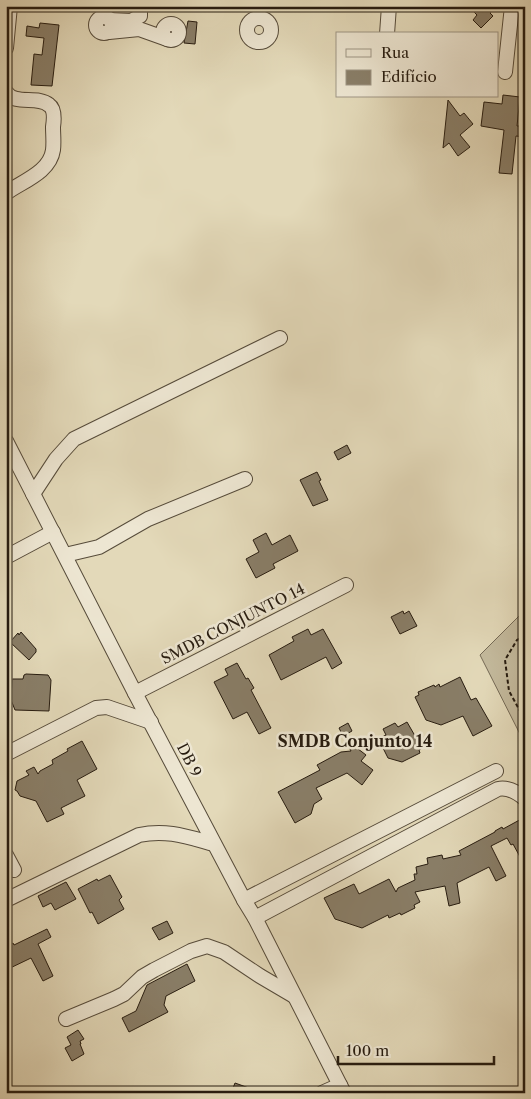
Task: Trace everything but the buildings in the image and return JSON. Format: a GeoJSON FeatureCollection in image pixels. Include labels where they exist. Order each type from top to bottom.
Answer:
{"type":"FeatureCollection","features":[{"type":"Feature","properties":{"kind":"street"},"geometry":{"type":"LineString","coordinates":[[6,48],[10,6]]}},
{"type":"Feature","properties":{"kind":"street"},"geometry":{"type":"LineString","coordinates":[[386,32],[389,6]]}},
{"type":"Feature","properties":{"kind":"street"},"geometry":{"type":"LineString","coordinates":[[505,72],[512,6]]}},
{"type":"Feature","properties":{"kind":"street"},"geometry":{"type":"LineString","coordinates":[[140,11],[149,23],[171,24],[164,29],[163,35],[167,39],[139,29],[109,26],[131,21],[140,11]]}},
{"type":"Feature","properties":{"kind":"street"},"geometry":{"type":"LineString","coordinates":[[6,92],[12,98],[45,102],[52,108],[54,118],[53,150],[48,164],[42,170],[6,192]]}},
{"type":"Feature","properties":{"kind":"street"},"geometry":{"type":"LineString","coordinates":[[34,494],[56,459],[74,440],[280,338]]}},
{"type":"Feature","properties":{"kind":"street","name":"DB 9"},"geometry":{"type":"LineString","coordinates":[[6,441],[342,1089]]}},
{"type":"Feature","properties":{"kind":"street"},"geometry":{"type":"LineString","coordinates":[[65,555],[100,547],[154,516],[244,479]]}},
{"type":"Feature","properties":{"kind":"street"},"geometry":{"type":"LineString","coordinates":[[6,557],[53,532]]}},
{"type":"Feature","properties":{"kind":"street","name":"SMDB CONJUNTO 14"},"geometry":{"type":"LineString","coordinates":[[135,693],[346,585]]}},
{"type":"Feature","properties":{"kind":"street"},"geometry":{"type":"LineString","coordinates":[[6,754],[96,708],[107,707],[151,722]]}},
{"type":"Feature","properties":{"kind":"street"},"geometry":{"type":"LineString","coordinates":[[244,900],[496,770]]}},
{"type":"Feature","properties":{"kind":"street"},"geometry":{"type":"LineString","coordinates":[[255,918],[498,790],[504,788],[512,790],[525,799]]}},
{"type":"Feature","properties":{"kind":"street"},"geometry":{"type":"LineString","coordinates":[[6,900],[139,835],[154,832],[175,834],[214,844]]}},
{"type":"Feature","properties":{"kind":"street"},"geometry":{"type":"LineString","coordinates":[[6,855],[14,870]]}},
{"type":"Feature","properties":{"kind":"street"},"geometry":{"type":"LineString","coordinates":[[66,1019],[124,994],[142,977],[154,970],[191,951],[207,946],[224,952],[294,996]]}},
{"type":"Feature","properties":{"kind":"street"},"geometry":{"type":"LineString","coordinates":[[322,1093],[342,1089]]}},
{"type":"Feature","properties":{"kind":"path"},"geometry":{"type":"LineString","coordinates":[[525,636],[517,640],[504,660],[509,691],[525,720]]}},
{"type":"Feature","properties":{"kind":"shaded area"},"geometry":{"type":"Polygon","coordinates":[[[525,610],[525,744],[480,655],[525,610]]]}},
{"type":"Feature","properties":{"kind":"district","name":"SMDB Conjunto 14"},"geometry":{"type":"Point","coordinates":[355,741]}}]}
